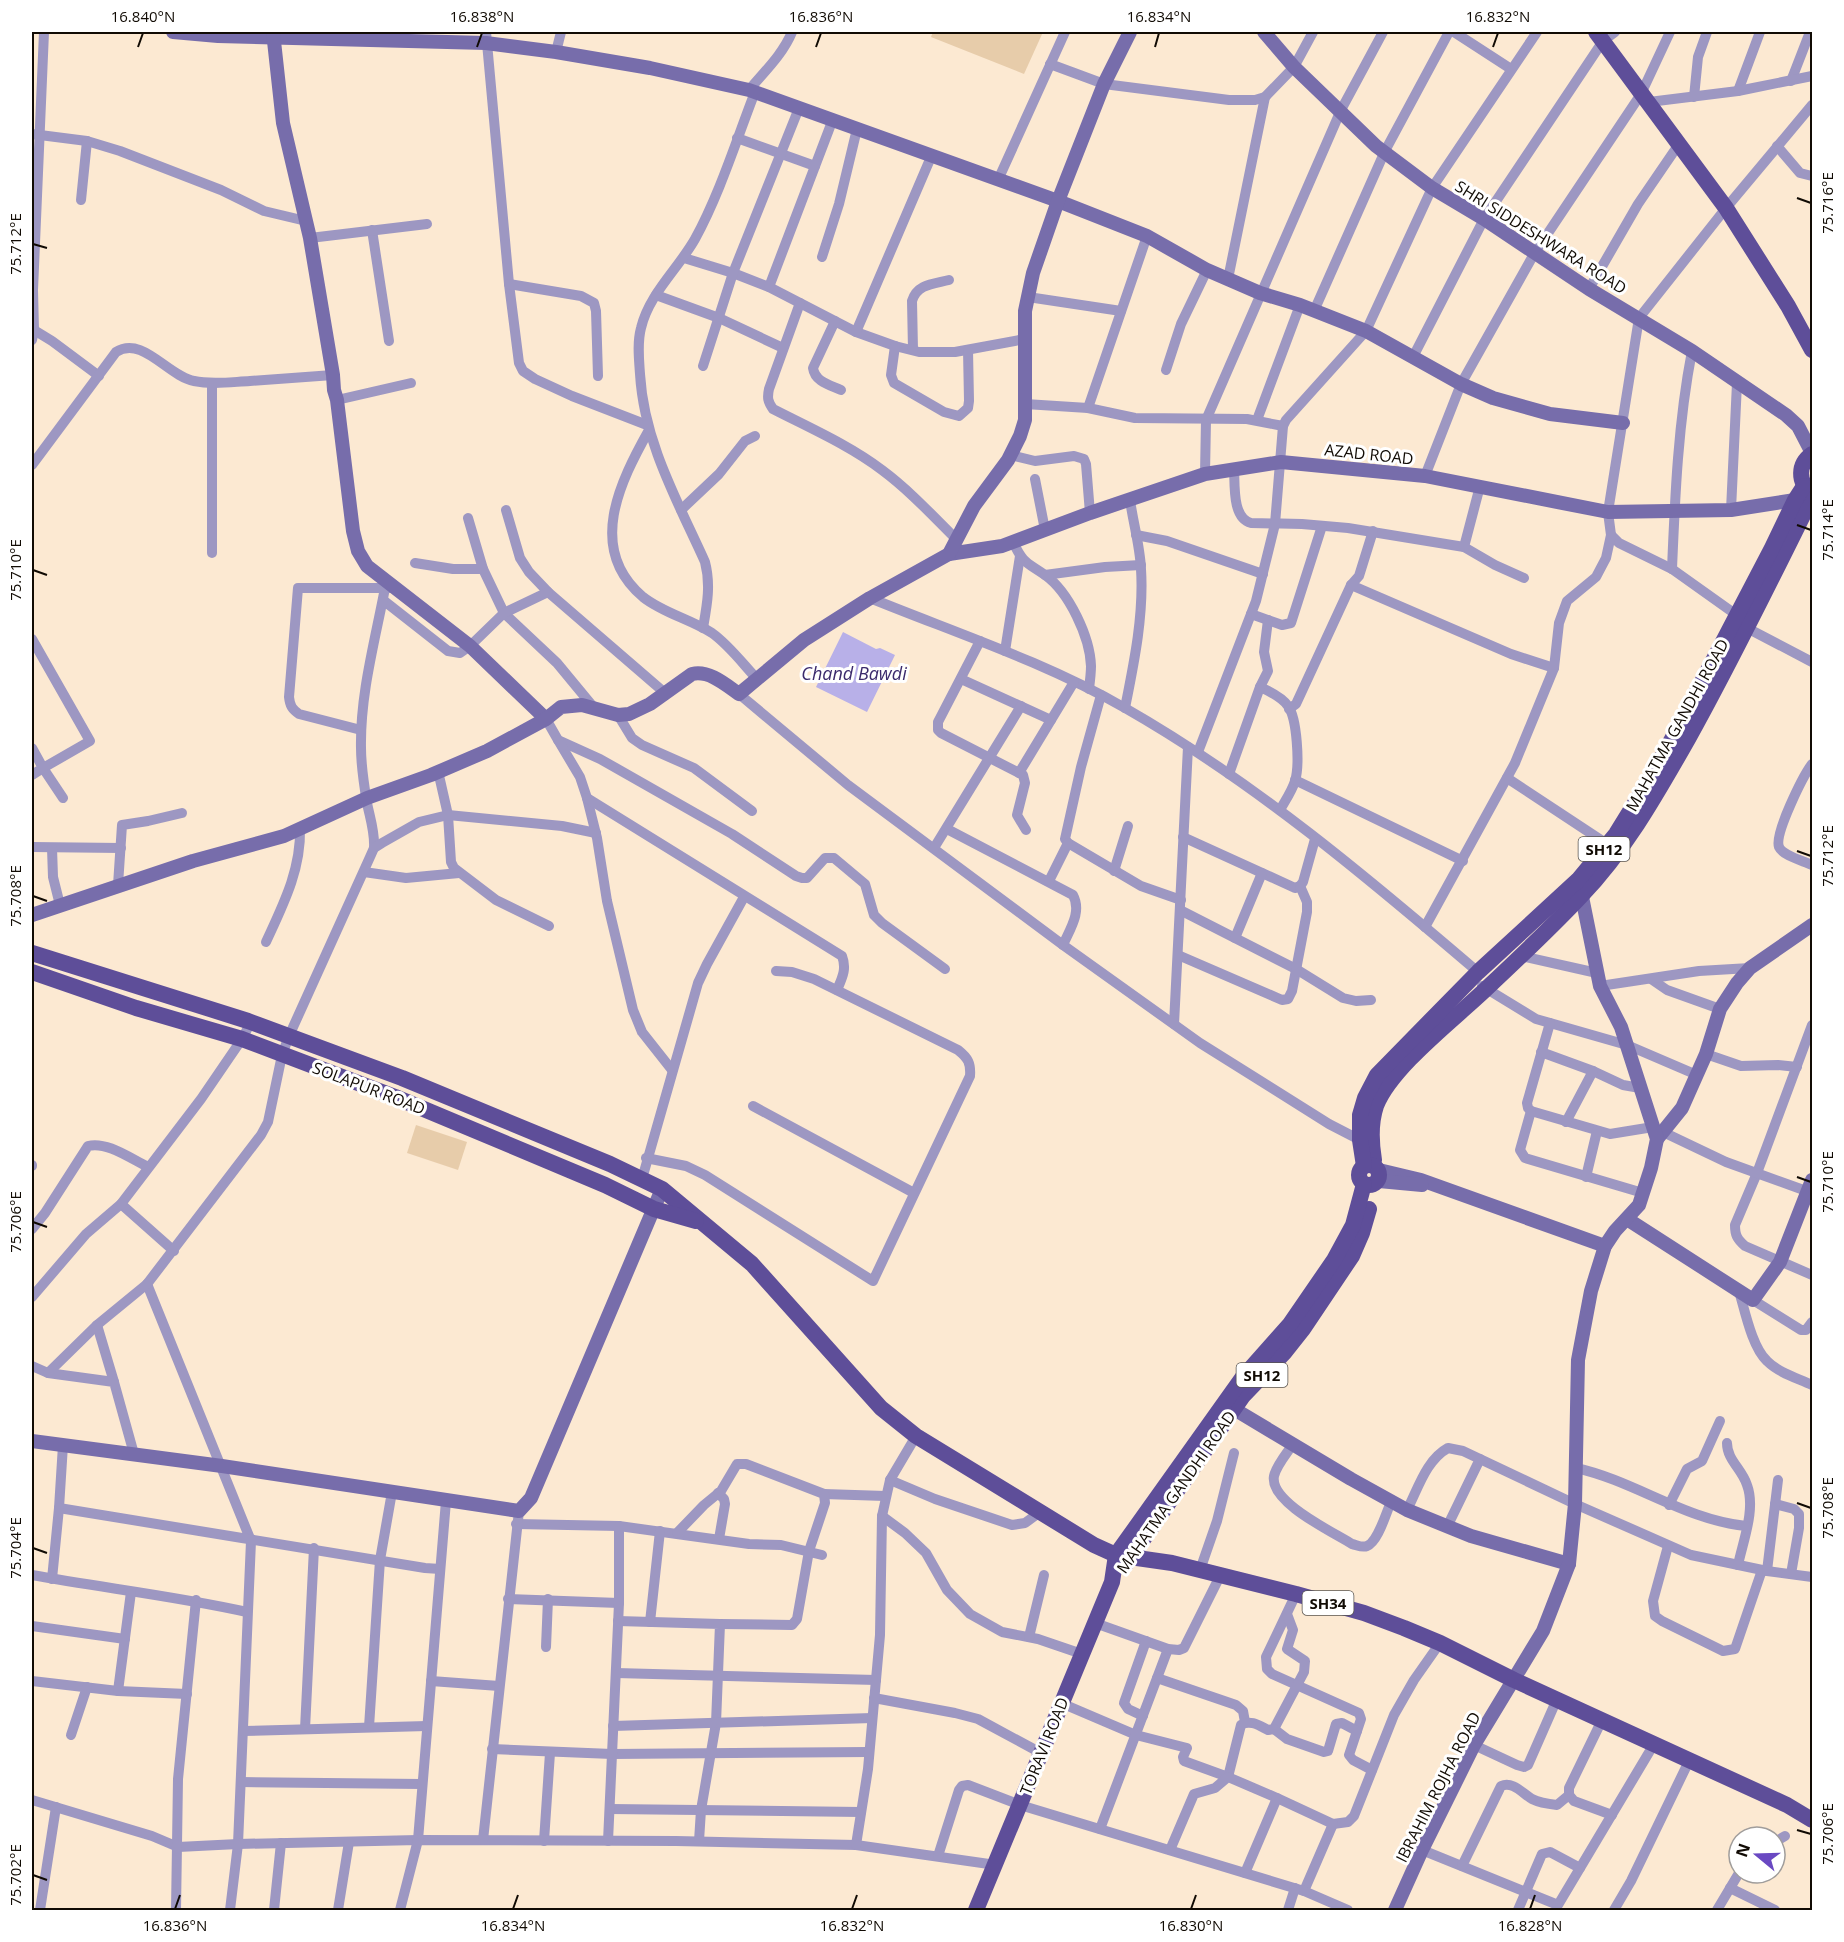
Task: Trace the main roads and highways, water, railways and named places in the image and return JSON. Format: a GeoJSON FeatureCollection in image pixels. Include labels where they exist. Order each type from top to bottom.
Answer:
{"type":"FeatureCollection","features":[{"type":"Feature","properties":{"kind":"main road"},"geometry":{"type":"LineString","coordinates":[[1605,35],[1645,98],[1726,208],[1788,306],[1812,350]]}},
{"type":"Feature","properties":{"kind":"main road","name":"MAHATMA GANDHI ROAD"},"geometry":{"type":"LineString","coordinates":[[1124,1557],[1234,1409],[1284,1353],[1352,1256],[1362,1233],[1373,1175],[1372,1121],[1383,1094],[1395,1077],[1434,1036],[1521,956],[1580,887],[1607,844],[1616,834],[1742,622],[1806,494],[1801,468],[1812,454]]}},
{"type":"Feature","properties":{"kind":"main road","name":"MAHATMA GANDHI ROAD"},"geometry":{"type":"LineString","coordinates":[[1112,1582],[1124,1557],[1243,1377],[1290,1324],[1330,1268],[1353,1225],[1373,1175],[1360,1140],[1360,1115],[1365,1098],[1377,1075],[1475,976],[1621,851],[1647,812],[1718,685],[1742,622]]}},
{"type":"Feature","properties":{"kind":"main road","name":"SOLAPUR ROAD"},"geometry":{"type":"LineString","coordinates":[[32,953],[251,1022],[402,1078],[610,1164],[663,1189],[752,1264],[881,1408],[916,1436],[1094,1545],[1124,1557]]}},
{"type":"Feature","properties":{"kind":"main road","name":"SOLAPUR ROAD"},"geometry":{"type":"LineString","coordinates":[[32,972],[136,1008],[242,1039],[395,1096],[605,1185],[654,1209],[700,1222]]}},
{"type":"Feature","properties":{"kind":"main road","name":"SH34"},"geometry":{"type":"LineString","coordinates":[[1124,1557],[1149,1559],[1200,1570],[1364,1613],[1440,1643],[1514,1680],[1787,1805],[1812,1820]]}},
{"type":"Feature","properties":{"kind":"main road","name":"TORAVI ROAD"},"geometry":{"type":"LineString","coordinates":[[976,1911],[1112,1582]]}},
{"type":"Feature","properties":{"kind":"water","name":"Chand Bawdi"},"geometry":{"type":"Polygon","coordinates":[[[843,632],[876,649],[880,648],[895,655],[867,712],[816,687],[843,632]]]}}]}
